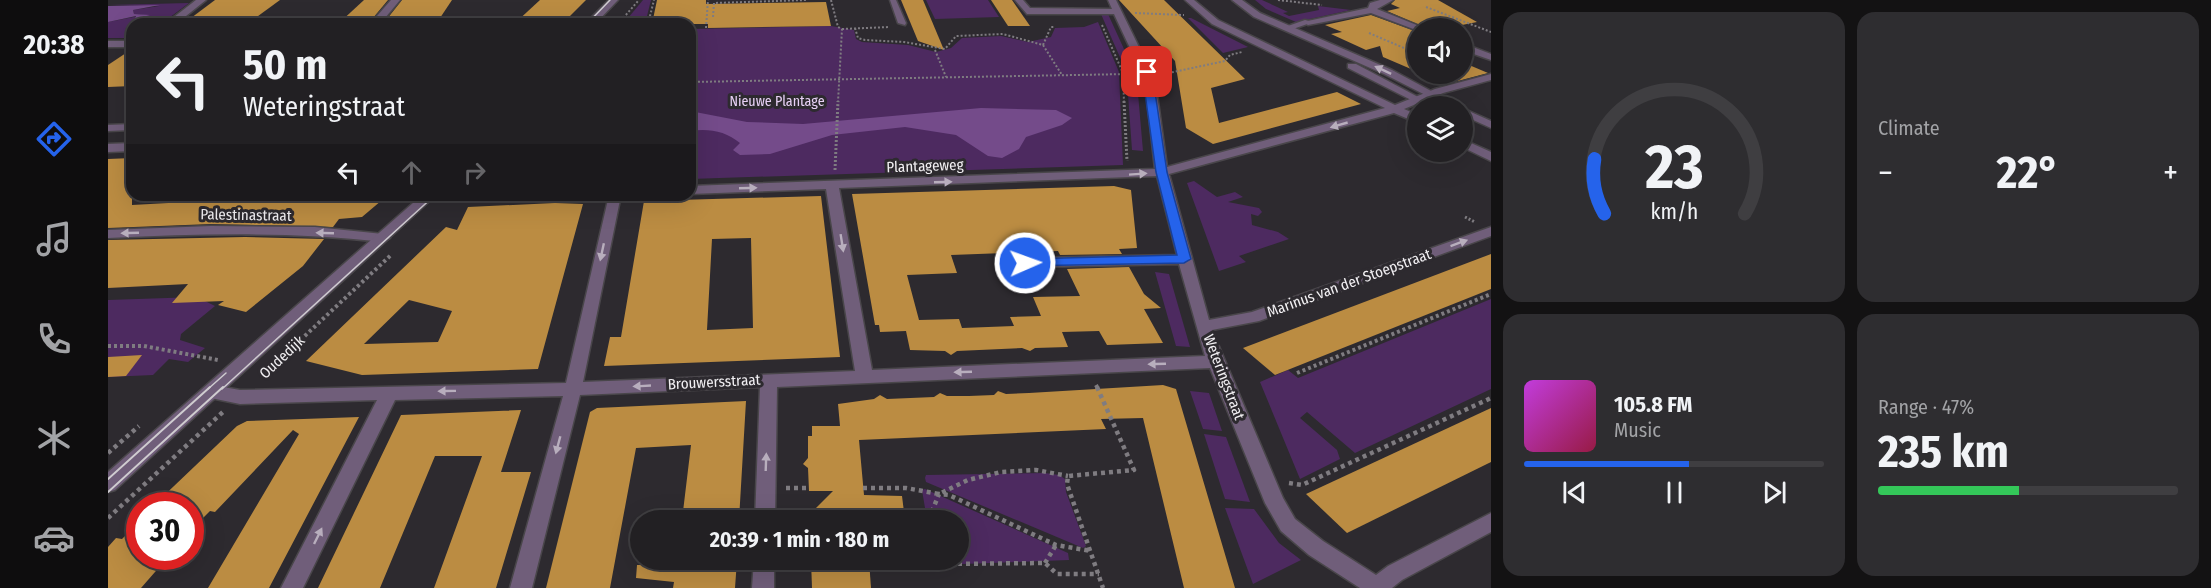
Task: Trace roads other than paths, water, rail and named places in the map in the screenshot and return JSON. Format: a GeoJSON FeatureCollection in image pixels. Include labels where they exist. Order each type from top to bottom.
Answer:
{"type":"FeatureCollection","features":[{"type":"Feature","properties":{"kind":"street"},"geometry":{"type":"LineString","coordinates":[[178,18],[202,0]]}},
{"type":"Feature","properties":{"kind":"street"},"geometry":{"type":"LineString","coordinates":[[380,18],[396,0]]}},
{"type":"Feature","properties":{"kind":"street"},"geometry":{"type":"LineString","coordinates":[[597,18],[614,0]]}},
{"type":"Feature","properties":{"kind":"street"},"geometry":{"type":"LineString","coordinates":[[1019,0],[1027,11],[1119,12]]}},
{"type":"Feature","properties":{"kind":"street","name":"Weteringstraat"},"geometry":{"type":"LineString","coordinates":[[1112,0],[1149,77],[1162,172],[1208,344],[1275,503],[1288,525],[1316,548],[1378,587]]}},
{"type":"Feature","properties":{"kind":"street"},"geometry":{"type":"LineString","coordinates":[[1189,0],[1206,16],[1407,115]]}},
{"type":"Feature","properties":{"kind":"street"},"geometry":{"type":"LineString","coordinates":[[1224,0],[1248,15],[1305,41],[1408,96]]}},
{"type":"Feature","properties":{"kind":"street"},"geometry":{"type":"LineString","coordinates":[[1236,0],[1257,15],[1388,72],[1423,96]]}},
{"type":"Feature","properties":{"kind":"street"},"geometry":{"type":"LineString","coordinates":[[1372,10],[1372,5],[1389,0]]}},
{"type":"Feature","properties":{"kind":"street"},"geometry":{"type":"LineString","coordinates":[[1293,26],[1372,10],[1407,23]]}},
{"type":"Feature","properties":{"kind":"street"},"geometry":{"type":"LineString","coordinates":[[108,44],[126,44]]}},
{"type":"Feature","properties":{"kind":"street"},"geometry":{"type":"LineString","coordinates":[[1473,50],[1491,57]]}},
{"type":"Feature","properties":{"kind":"street","name":"Plantageweg"},"geometry":{"type":"LineString","coordinates":[[1443,96],[1491,77]]}},
{"type":"Feature","properties":{"kind":"street","name":"Plantageweg"},"geometry":{"type":"LineString","coordinates":[[696,190],[1162,172],[1191,166],[1407,105]]}},
{"type":"Feature","properties":{"kind":"street"},"geometry":{"type":"LineString","coordinates":[[1473,116],[1491,125]]}},
{"type":"Feature","properties":{"kind":"street"},"geometry":{"type":"LineString","coordinates":[[1473,126],[1491,133]]}},
{"type":"Feature","properties":{"kind":"street"},"geometry":{"type":"LineString","coordinates":[[108,128],[126,128]]}},
{"type":"Feature","properties":{"kind":"street"},"geometry":{"type":"LineString","coordinates":[[108,148],[126,147]]}},
{"type":"Feature","properties":{"kind":"street"},"geometry":{"type":"LineString","coordinates":[[1473,148],[1491,157]]}},
{"type":"Feature","properties":{"kind":"street"},"geometry":{"type":"LineString","coordinates":[[832,186],[864,375]]}},
{"type":"Feature","properties":{"kind":"street","name":"Oudedijk"},"geometry":{"type":"LineString","coordinates":[[108,484],[423,201]]}},
{"type":"Feature","properties":{"kind":"street"},"geometry":{"type":"LineString","coordinates":[[521,588],[573,389],[614,201]]}},
{"type":"Feature","properties":{"kind":"street","name":"Palestinastraat"},"geometry":{"type":"LineString","coordinates":[[108,234],[246,230],[383,238]]}},
{"type":"Feature","properties":{"kind":"street","name":"Marinus van der Stoepstraat"},"geometry":{"type":"LineString","coordinates":[[1204,326],[1254,317],[1491,231]]}},
{"type":"Feature","properties":{"kind":"street"},"geometry":{"type":"LineString","coordinates":[[1017,279],[1025,263],[1184,259]]}},
{"type":"Feature","properties":{"kind":"street","name":"Brouwersstraat"},"geometry":{"type":"LineString","coordinates":[[212,392],[240,397],[573,389],[1216,362]]}},
{"type":"Feature","properties":{"kind":"street"},"geometry":{"type":"LineString","coordinates":[[765,510],[769,380]]}},
{"type":"Feature","properties":{"kind":"street"},"geometry":{"type":"LineString","coordinates":[[292,588],[390,393]]}},
{"type":"Feature","properties":{"kind":"street"},"geometry":{"type":"LineString","coordinates":[[1378,587],[1395,573],[1491,522]]}},
{"type":"Feature","properties":{"kind":"street"},"geometry":{"type":"LineString","coordinates":[[763,588],[764,570]]}},
{"type":"Feature","properties":{"kind":"lane"},"geometry":{"type":"LineString","coordinates":[[893,0],[902,23]]}},
{"type":"Feature","properties":{"kind":"tram line"},"geometry":{"type":"LineString","coordinates":[[593,18],[610,0]]}},
{"type":"Feature","properties":{"kind":"tram line"},"geometry":{"type":"LineString","coordinates":[[222,389],[428,201]]}},
{"type":"Feature","properties":{"kind":"tram line"},"geometry":{"type":"LineString","coordinates":[[208,389],[226,373]]}},
{"type":"Feature","properties":{"kind":"tram line"},"geometry":{"type":"LineString","coordinates":[[108,479],[210,387]]}},
{"type":"Feature","properties":{"kind":"tram line"},"geometry":{"type":"LineString","coordinates":[[108,492],[223,387]]}},
{"type":"Feature","properties":{"kind":"park label","name":"Nieuwe Plantage"},"geometry":{"type":"Point","coordinates":[777,101]}}]}
